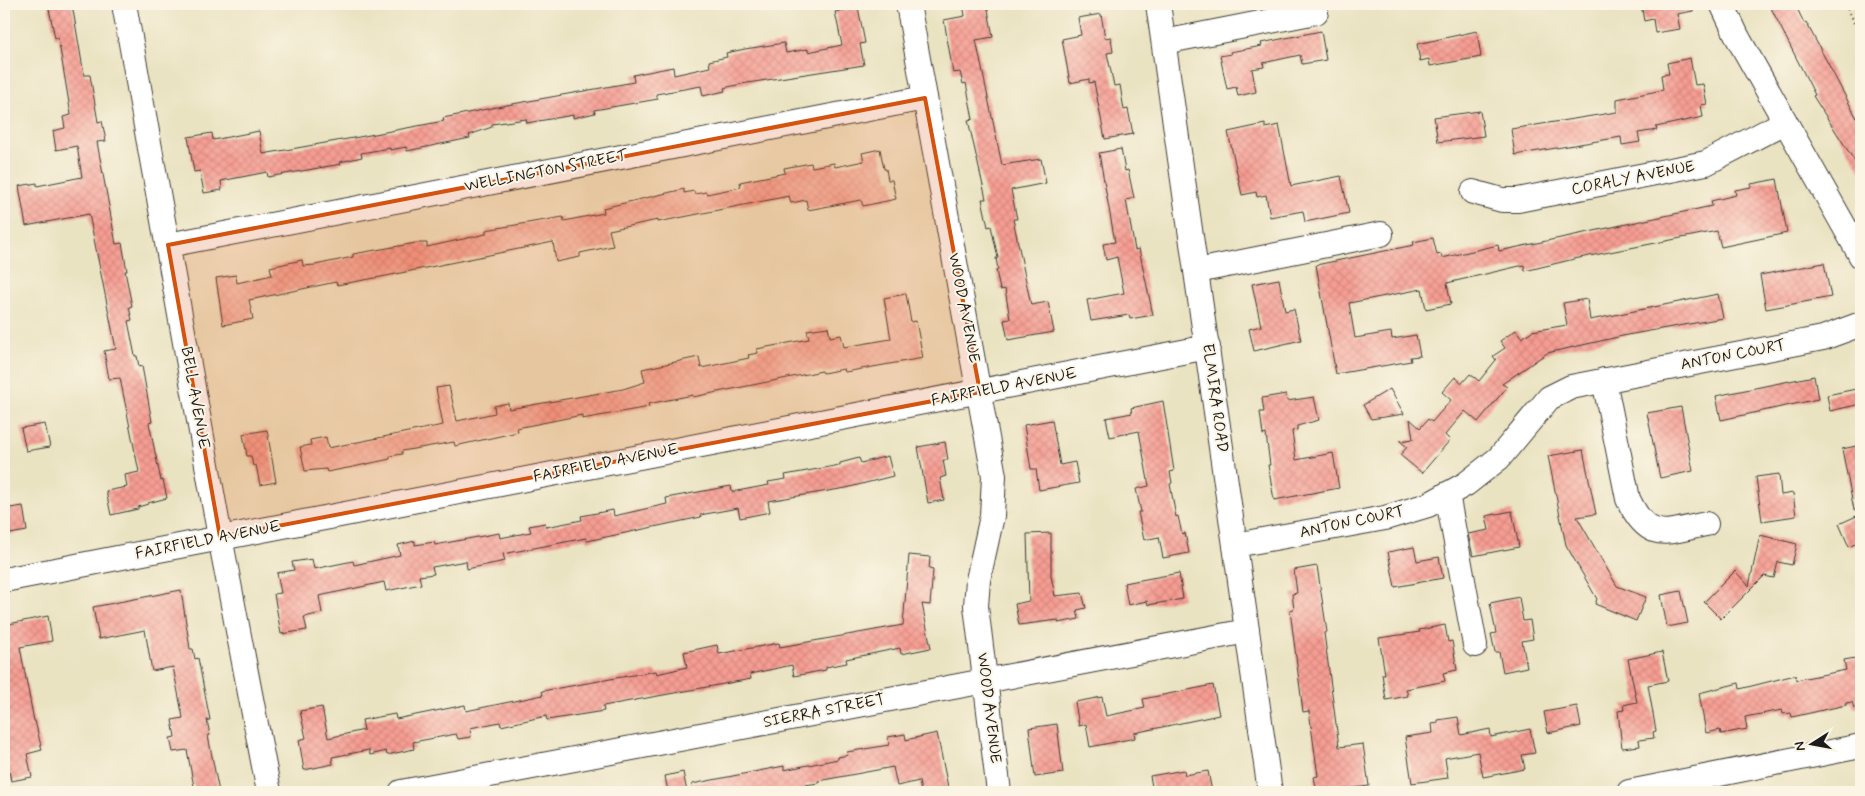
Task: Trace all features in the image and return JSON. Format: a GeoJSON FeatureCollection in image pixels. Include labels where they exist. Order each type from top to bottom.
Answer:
{"type":"FeatureCollection","features":[{"type":"Feature","properties":{"kind":"street","name":"BELL AVENUE"},"geometry":{"type":"LineString","coordinates":[[124,4],[220,537],[269,792]]}},
{"type":"Feature","properties":{"kind":"street","name":"WOOD AVENUE"},"geometry":{"type":"LineString","coordinates":[[908,4],[994,476],[992,516],[978,580],[976,606],[999,792]]}},
{"type":"Feature","properties":{"kind":"street","name":"ELMIRA ROAD"},"geometry":{"type":"LineString","coordinates":[[1158,4],[1270,792]]}},
{"type":"Feature","properties":{"kind":"street"},"geometry":{"type":"LineString","coordinates":[[1722,4],[1738,38],[1784,122],[1861,256]]}},
{"type":"Feature","properties":{"kind":"street"},"geometry":{"type":"LineString","coordinates":[[1164,42],[1316,12]]}},
{"type":"Feature","properties":{"kind":"street","name":"WELLINGTON STREET"},"geometry":{"type":"LineString","coordinates":[[168,245],[925,98]]}},
{"type":"Feature","properties":{"kind":"street","name":"CORALY AVENUE"},"geometry":{"type":"LineString","coordinates":[[1473,192],[1502,200],[1518,200],[1686,168],[1730,152],[1784,122]]}},
{"type":"Feature","properties":{"kind":"street"},"geometry":{"type":"LineString","coordinates":[[1197,271],[1381,234]]}},
{"type":"Feature","properties":{"kind":"street","name":"ANTON COURT"},"geometry":{"type":"LineString","coordinates":[[1235,545],[1386,518],[1428,505],[1466,484],[1500,458],[1549,398],[1571,387],[1823,338],[1861,324]]}},
{"type":"Feature","properties":{"kind":"street","name":"FAIRFIELD AVENUE"},"geometry":{"type":"LineString","coordinates":[[4,580],[1208,347]]}},
{"type":"Feature","properties":{"kind":"street"},"geometry":{"type":"LineString","coordinates":[[1604,380],[1628,500],[1636,516],[1648,529],[1662,533],[1706,524]]}},
{"type":"Feature","properties":{"kind":"street"},"geometry":{"type":"LineString","coordinates":[[1447,494],[1475,645]]}},
{"type":"Feature","properties":{"kind":"street","name":"SIERRA STREET"},"geometry":{"type":"LineString","coordinates":[[401,792],[1247,631]]}},
{"type":"Feature","properties":{"kind":"street"},"geometry":{"type":"LineString","coordinates":[[1629,792],[1861,746]]}},
{"type":"Feature","properties":{"kind":"path"},"geometry":{"type":"LineString","coordinates":[[1845,4],[1861,36]]}},
{"type":"Feature","properties":{"kind":"highlighted area"},"geometry":{"type":"Polygon","coordinates":[[[925,98],[980,392],[220,537],[168,245],[925,98]]]}},
{"type":"Feature","properties":{"kind":"building"},"geometry":{"type":"Polygon","coordinates":[[[48,4],[72,4],[84,75],[90,75],[98,122],[102,121],[106,141],[97,142],[116,244],[122,243],[132,306],[129,307],[132,320],[128,321],[135,356],[137,356],[139,367],[142,366],[152,422],[149,423],[161,481],[163,480],[167,498],[148,503],[138,507],[138,509],[111,515],[106,491],[127,487],[125,475],[139,472],[120,378],[109,379],[104,351],[116,349],[89,214],[26,226],[19,186],[37,183],[37,186],[82,177],[77,146],[56,150],[53,131],[65,128],[63,117],[71,115],[58,37],[55,38],[48,4]]]}},
{"type":"Feature","properties":{"kind":"building"},"geometry":{"type":"Polygon","coordinates":[[[963,4],[987,4],[993,37],[976,40],[1002,165],[1041,159],[1046,183],[1011,190],[1017,219],[1013,219],[1031,305],[1048,302],[1054,332],[1008,340],[1004,320],[1010,319],[1005,289],[1000,290],[996,270],[998,270],[996,258],[998,258],[991,226],[988,227],[982,199],[986,199],[968,120],[973,119],[966,83],[963,84],[960,72],[953,73],[944,20],[965,16],[963,4]]]}},
{"type":"Feature","properties":{"kind":"building"},"geometry":{"type":"Polygon","coordinates":[[[1641,4],[1693,4],[1693,11],[1677,14],[1680,29],[1655,33],[1653,19],[1644,21],[1641,4]]]}},
{"type":"Feature","properties":{"kind":"building"},"geometry":{"type":"Polygon","coordinates":[[[1769,4],[1795,4],[1804,23],[1806,22],[1861,126],[1861,171],[1813,96],[1815,95],[1769,4]]]}},
{"type":"Feature","properties":{"kind":"building"},"geometry":{"type":"Polygon","coordinates":[[[858,7],[865,43],[860,44],[864,65],[741,84],[724,88],[725,91],[703,96],[701,86],[656,94],[658,99],[594,110],[595,113],[573,118],[573,115],[527,123],[526,119],[492,124],[492,127],[469,135],[470,138],[407,151],[406,147],[361,153],[362,157],[340,162],[341,164],[268,177],[267,172],[221,181],[222,190],[204,193],[200,171],[194,172],[188,137],[212,133],[213,140],[259,131],[263,154],[444,121],[443,118],[634,82],[633,75],[673,67],[674,75],[710,67],[709,61],[727,57],[726,53],[745,49],[784,43],[786,53],[808,49],[808,52],[842,45],[835,12],[858,7]]]}},
{"type":"Feature","properties":{"kind":"building"},"geometry":{"type":"Polygon","coordinates":[[[1101,14],[1105,38],[1111,37],[1113,52],[1107,53],[1114,86],[1120,85],[1124,110],[1128,109],[1133,134],[1105,139],[1094,82],[1089,83],[1089,79],[1070,83],[1062,39],[1081,35],[1078,18],[1101,14]]]}},
{"type":"Feature","properties":{"kind":"building"},"geometry":{"type":"Polygon","coordinates":[[[1321,31],[1326,60],[1302,64],[1300,55],[1263,63],[1264,67],[1252,69],[1256,92],[1238,96],[1236,87],[1227,89],[1220,56],[1231,54],[1230,52],[1262,46],[1261,43],[1321,31]]]}},
{"type":"Feature","properties":{"kind":"building"},"geometry":{"type":"Polygon","coordinates":[[[1477,31],[1481,57],[1430,66],[1429,59],[1420,61],[1417,44],[1477,31]]]}},
{"type":"Feature","properties":{"kind":"building"},"geometry":{"type":"Polygon","coordinates":[[[1690,58],[1695,85],[1703,84],[1707,104],[1701,105],[1703,117],[1656,127],[1657,130],[1638,133],[1640,142],[1622,145],[1621,137],[1515,155],[1511,129],[1617,112],[1617,99],[1663,90],[1661,75],[1669,74],[1667,63],[1690,58]]]}},
{"type":"Feature","properties":{"kind":"building"},"geometry":{"type":"Polygon","coordinates":[[[1480,111],[1484,136],[1438,142],[1434,117],[1480,111]]]}},
{"type":"Feature","properties":{"kind":"building"},"geometry":{"type":"Polygon","coordinates":[[[1265,124],[1265,128],[1279,125],[1291,186],[1341,176],[1349,213],[1305,222],[1303,211],[1270,217],[1266,195],[1257,197],[1256,192],[1242,195],[1228,132],[1265,124]]]}},
{"type":"Feature","properties":{"kind":"building"},"geometry":{"type":"Polygon","coordinates":[[[880,149],[884,169],[886,169],[888,180],[892,180],[896,199],[863,206],[861,200],[808,210],[806,200],[791,203],[789,196],[658,222],[658,220],[609,230],[613,246],[580,253],[580,257],[556,262],[553,242],[386,276],[337,285],[336,282],[249,300],[253,319],[223,325],[216,278],[236,275],[237,283],[272,275],[270,267],[302,260],[303,266],[315,265],[353,257],[353,254],[416,243],[427,243],[427,247],[486,234],[486,230],[563,217],[564,221],[604,213],[603,208],[684,189],[684,193],[694,191],[695,194],[706,192],[707,194],[741,187],[740,182],[785,173],[784,168],[811,163],[812,167],[834,163],[835,167],[864,161],[862,153],[880,149]]]}},
{"type":"Feature","properties":{"kind":"building"},"geometry":{"type":"Polygon","coordinates":[[[1121,149],[1125,171],[1128,170],[1134,198],[1126,200],[1135,250],[1139,249],[1153,315],[1130,319],[1129,315],[1091,321],[1087,300],[1124,293],[1117,257],[1106,260],[1103,244],[1115,242],[1099,153],[1121,149]]]}},
{"type":"Feature","properties":{"kind":"building"},"geometry":{"type":"Polygon","coordinates":[[[1777,179],[1787,233],[1721,247],[1717,231],[1574,259],[1525,271],[1524,265],[1447,283],[1451,304],[1426,309],[1422,289],[1349,303],[1355,338],[1391,332],[1392,339],[1416,335],[1420,356],[1410,357],[1411,361],[1336,374],[1316,265],[1414,245],[1413,242],[1433,238],[1437,255],[1441,254],[1442,258],[1498,245],[1499,251],[1712,206],[1711,201],[1736,195],[1735,190],[1751,187],[1751,184],[1777,179]]]}},
{"type":"Feature","properties":{"kind":"building"},"geometry":{"type":"Polygon","coordinates":[[[1824,263],[1831,297],[1766,309],[1760,275],[1824,263]]]}},
{"type":"Feature","properties":{"kind":"building"},"geometry":{"type":"Polygon","coordinates":[[[1279,279],[1285,311],[1294,309],[1301,340],[1254,351],[1249,329],[1261,326],[1252,284],[1279,279]]]}},
{"type":"Feature","properties":{"kind":"building"},"geometry":{"type":"Polygon","coordinates":[[[906,294],[911,322],[916,321],[923,358],[845,372],[844,369],[823,373],[822,371],[693,397],[693,395],[648,404],[649,407],[582,419],[582,415],[517,428],[518,432],[455,446],[454,442],[402,451],[402,454],[390,456],[390,459],[353,467],[327,472],[326,469],[305,471],[300,447],[311,445],[310,440],[326,437],[328,448],[443,425],[436,388],[449,386],[457,421],[495,413],[494,406],[508,403],[509,409],[623,389],[645,382],[642,369],[699,357],[701,368],[749,358],[748,355],[758,353],[757,349],[809,339],[807,330],[828,327],[830,337],[841,335],[844,347],[891,339],[884,298],[906,294]]]}},
{"type":"Feature","properties":{"kind":"building"},"geometry":{"type":"Polygon","coordinates":[[[1718,294],[1723,318],[1627,335],[1547,353],[1502,384],[1507,387],[1478,422],[1465,411],[1445,435],[1450,440],[1422,473],[1400,455],[1407,447],[1400,441],[1413,439],[1410,419],[1420,428],[1428,419],[1432,422],[1451,400],[1442,392],[1455,377],[1462,383],[1470,374],[1479,381],[1496,360],[1493,356],[1505,348],[1500,341],[1516,330],[1522,338],[1532,331],[1567,325],[1563,303],[1587,299],[1590,320],[1718,294]]]}},
{"type":"Feature","properties":{"kind":"building"},"geometry":{"type":"Polygon","coordinates":[[[1814,376],[1818,399],[1721,420],[1716,396],[1814,376]]]}},
{"type":"Feature","properties":{"kind":"building"},"geometry":{"type":"Polygon","coordinates":[[[1861,388],[1861,404],[1830,411],[1827,395],[1861,388]]]}},
{"type":"Feature","properties":{"kind":"building"},"geometry":{"type":"Polygon","coordinates":[[[1390,389],[1404,414],[1371,419],[1363,405],[1390,389]]]}},
{"type":"Feature","properties":{"kind":"building"},"geometry":{"type":"Polygon","coordinates":[[[1286,394],[1287,401],[1314,397],[1319,420],[1297,426],[1297,430],[1292,431],[1296,460],[1333,453],[1339,488],[1274,500],[1268,465],[1270,465],[1266,434],[1263,435],[1260,412],[1264,412],[1262,398],[1286,394]]]}},
{"type":"Feature","properties":{"kind":"building"},"geometry":{"type":"Polygon","coordinates":[[[1163,401],[1174,471],[1170,472],[1172,483],[1170,484],[1176,517],[1178,516],[1182,534],[1185,533],[1189,553],[1163,558],[1159,537],[1144,540],[1138,512],[1141,512],[1136,489],[1149,486],[1139,431],[1110,437],[1106,418],[1132,413],[1131,408],[1163,401]]]}},
{"type":"Feature","properties":{"kind":"building"},"geometry":{"type":"Polygon","coordinates":[[[1681,407],[1693,471],[1660,478],[1647,413],[1681,407]]]}},
{"type":"Feature","properties":{"kind":"building"},"geometry":{"type":"Polygon","coordinates":[[[1052,420],[1060,465],[1075,462],[1079,483],[1039,490],[1036,469],[1031,469],[1024,425],[1052,420]]]}},
{"type":"Feature","properties":{"kind":"building"},"geometry":{"type":"Polygon","coordinates":[[[45,424],[50,447],[26,451],[21,428],[45,424]]]}},
{"type":"Feature","properties":{"kind":"building"},"geometry":{"type":"Polygon","coordinates":[[[267,430],[276,482],[260,485],[256,465],[253,466],[251,456],[247,456],[243,434],[267,430]]]}},
{"type":"Feature","properties":{"kind":"building"},"geometry":{"type":"Polygon","coordinates":[[[945,442],[948,460],[943,460],[946,476],[940,478],[944,500],[928,503],[918,447],[945,442]]]}},
{"type":"Feature","properties":{"kind":"building"},"geometry":{"type":"Polygon","coordinates":[[[1861,445],[1861,509],[1854,510],[1842,449],[1861,445]]]}},
{"type":"Feature","properties":{"kind":"building"},"geometry":{"type":"Polygon","coordinates":[[[1583,450],[1596,514],[1577,517],[1617,586],[1646,597],[1636,621],[1595,604],[1597,599],[1566,545],[1548,456],[1583,450]]]}},
{"type":"Feature","properties":{"kind":"building"},"geometry":{"type":"Polygon","coordinates":[[[888,456],[893,476],[846,488],[768,501],[770,512],[740,518],[738,508],[700,515],[701,517],[587,541],[586,538],[503,554],[505,561],[467,569],[466,561],[432,567],[434,574],[419,576],[421,584],[386,591],[384,582],[319,596],[322,613],[304,617],[307,630],[281,634],[274,594],[281,593],[277,573],[294,570],[292,562],[312,559],[314,569],[353,561],[354,565],[400,555],[398,545],[415,541],[415,545],[434,542],[435,545],[499,533],[500,538],[531,532],[529,526],[545,523],[546,527],[582,520],[581,516],[613,510],[614,516],[667,504],[666,498],[731,486],[732,492],[769,485],[768,482],[786,479],[785,475],[840,465],[840,463],[859,458],[861,463],[888,456]]]}},
{"type":"Feature","properties":{"kind":"building"},"geometry":{"type":"Polygon","coordinates":[[[1779,474],[1781,495],[1793,493],[1796,516],[1762,521],[1756,477],[1779,474]]]}},
{"type":"Feature","properties":{"kind":"building"},"geometry":{"type":"Polygon","coordinates":[[[23,506],[27,531],[4,535],[4,509],[23,506]]]}},
{"type":"Feature","properties":{"kind":"building"},"geometry":{"type":"Polygon","coordinates":[[[1512,511],[1519,547],[1473,556],[1468,534],[1489,530],[1486,516],[1512,511]]]}},
{"type":"Feature","properties":{"kind":"building"},"geometry":{"type":"Polygon","coordinates":[[[1861,514],[1861,541],[1849,547],[1839,524],[1861,514]]]}},
{"type":"Feature","properties":{"kind":"building"},"geometry":{"type":"Polygon","coordinates":[[[1051,533],[1051,576],[1055,596],[1082,593],[1086,608],[1077,610],[1079,619],[1058,623],[1058,620],[1019,625],[1015,604],[1029,601],[1027,534],[1051,533]]]}},
{"type":"Feature","properties":{"kind":"building"},"geometry":{"type":"Polygon","coordinates":[[[1760,535],[1797,544],[1792,565],[1778,562],[1774,578],[1764,576],[1721,619],[1704,602],[1735,571],[1749,586],[1760,535]]]}},
{"type":"Feature","properties":{"kind":"building"},"geometry":{"type":"Polygon","coordinates":[[[1414,547],[1417,561],[1439,557],[1443,578],[1395,587],[1388,552],[1414,547]]]}},
{"type":"Feature","properties":{"kind":"building"},"geometry":{"type":"Polygon","coordinates":[[[909,555],[930,557],[929,569],[933,570],[930,605],[922,604],[931,648],[901,654],[900,648],[846,659],[847,663],[826,667],[826,670],[794,676],[792,665],[750,674],[751,679],[603,706],[604,711],[547,720],[546,716],[501,726],[500,722],[470,728],[471,737],[458,739],[456,734],[413,742],[414,749],[387,755],[386,751],[370,755],[369,750],[332,757],[333,764],[304,770],[299,740],[306,738],[300,711],[322,707],[328,738],[364,730],[362,720],[395,714],[396,719],[465,705],[466,711],[543,695],[542,691],[656,671],[657,674],[687,667],[684,652],[717,645],[719,654],[779,643],[780,647],[903,625],[909,555]]]}},
{"type":"Feature","properties":{"kind":"building"},"geometry":{"type":"Polygon","coordinates":[[[1317,566],[1327,632],[1324,633],[1339,747],[1363,744],[1369,786],[1325,792],[1317,792],[1314,777],[1318,776],[1309,711],[1303,712],[1290,610],[1294,609],[1292,594],[1297,593],[1294,570],[1317,566]]]}},
{"type":"Feature","properties":{"kind":"building"},"geometry":{"type":"Polygon","coordinates":[[[1179,573],[1183,599],[1148,605],[1147,601],[1128,605],[1124,583],[1179,573]]]}},
{"type":"Feature","properties":{"kind":"building"},"geometry":{"type":"Polygon","coordinates":[[[181,590],[190,649],[193,649],[195,659],[198,658],[210,720],[207,720],[210,735],[208,736],[219,792],[195,792],[187,750],[173,752],[170,738],[175,737],[172,720],[183,718],[173,667],[152,671],[145,630],[99,639],[93,607],[181,590]]]}},
{"type":"Feature","properties":{"kind":"building"},"geometry":{"type":"Polygon","coordinates":[[[1681,591],[1688,623],[1667,627],[1661,595],[1681,591]]]}},
{"type":"Feature","properties":{"kind":"building"},"geometry":{"type":"Polygon","coordinates":[[[1519,597],[1523,621],[1530,620],[1533,639],[1522,641],[1527,667],[1503,672],[1499,652],[1495,652],[1491,634],[1496,633],[1490,603],[1519,597]]]}},
{"type":"Feature","properties":{"kind":"building"},"geometry":{"type":"Polygon","coordinates":[[[48,616],[52,641],[20,647],[34,721],[42,750],[27,754],[32,777],[11,781],[4,745],[4,625],[48,616]]]}},
{"type":"Feature","properties":{"kind":"building"},"geometry":{"type":"Polygon","coordinates":[[[1445,625],[1448,642],[1452,641],[1457,670],[1443,673],[1445,681],[1406,689],[1408,696],[1386,700],[1382,674],[1385,674],[1379,638],[1420,632],[1419,630],[1445,625]]]}},
{"type":"Feature","properties":{"kind":"building"},"geometry":{"type":"Polygon","coordinates":[[[1662,652],[1668,681],[1648,685],[1656,731],[1653,732],[1654,738],[1639,740],[1640,746],[1622,748],[1618,711],[1624,710],[1623,705],[1637,702],[1628,659],[1662,652]]]}},
{"type":"Feature","properties":{"kind":"building"},"geometry":{"type":"Polygon","coordinates":[[[1861,657],[1861,707],[1854,708],[1852,702],[1792,717],[1791,713],[1783,714],[1782,710],[1745,717],[1747,729],[1721,734],[1720,730],[1706,733],[1699,693],[1739,683],[1740,689],[1795,675],[1796,680],[1846,670],[1844,660],[1861,657]]]}},
{"type":"Feature","properties":{"kind":"building"},"geometry":{"type":"Polygon","coordinates":[[[1213,685],[1219,715],[1134,733],[1135,738],[1090,747],[1086,724],[1079,726],[1075,702],[1102,697],[1106,716],[1145,708],[1143,699],[1213,685]]]}},
{"type":"Feature","properties":{"kind":"building"},"geometry":{"type":"Polygon","coordinates":[[[1577,706],[1581,726],[1548,733],[1544,712],[1577,706]]]}},
{"type":"Feature","properties":{"kind":"building"},"geometry":{"type":"Polygon","coordinates":[[[1458,717],[1461,735],[1490,729],[1491,737],[1530,729],[1535,753],[1522,755],[1525,769],[1483,777],[1478,752],[1445,758],[1448,778],[1412,783],[1405,737],[1433,733],[1432,724],[1438,723],[1438,720],[1458,717]]]}},
{"type":"Feature","properties":{"kind":"building"},"geometry":{"type":"Polygon","coordinates":[[[1057,724],[1063,773],[1035,777],[1029,728],[1057,724]]]}},
{"type":"Feature","properties":{"kind":"building"},"geometry":{"type":"Polygon","coordinates":[[[937,733],[949,792],[921,792],[919,781],[897,786],[893,767],[818,781],[819,783],[805,785],[806,792],[693,792],[692,784],[784,766],[784,770],[838,759],[838,757],[848,755],[847,752],[889,745],[888,737],[905,734],[906,740],[937,733]]]}},
{"type":"Feature","properties":{"kind":"building"},"geometry":{"type":"Polygon","coordinates":[[[1184,770],[1185,775],[1208,771],[1212,792],[1153,792],[1150,776],[1184,770]]]}},
{"type":"Feature","properties":{"kind":"building"},"geometry":{"type":"Polygon","coordinates":[[[683,772],[687,792],[668,792],[665,776],[683,772]]]}}]}
